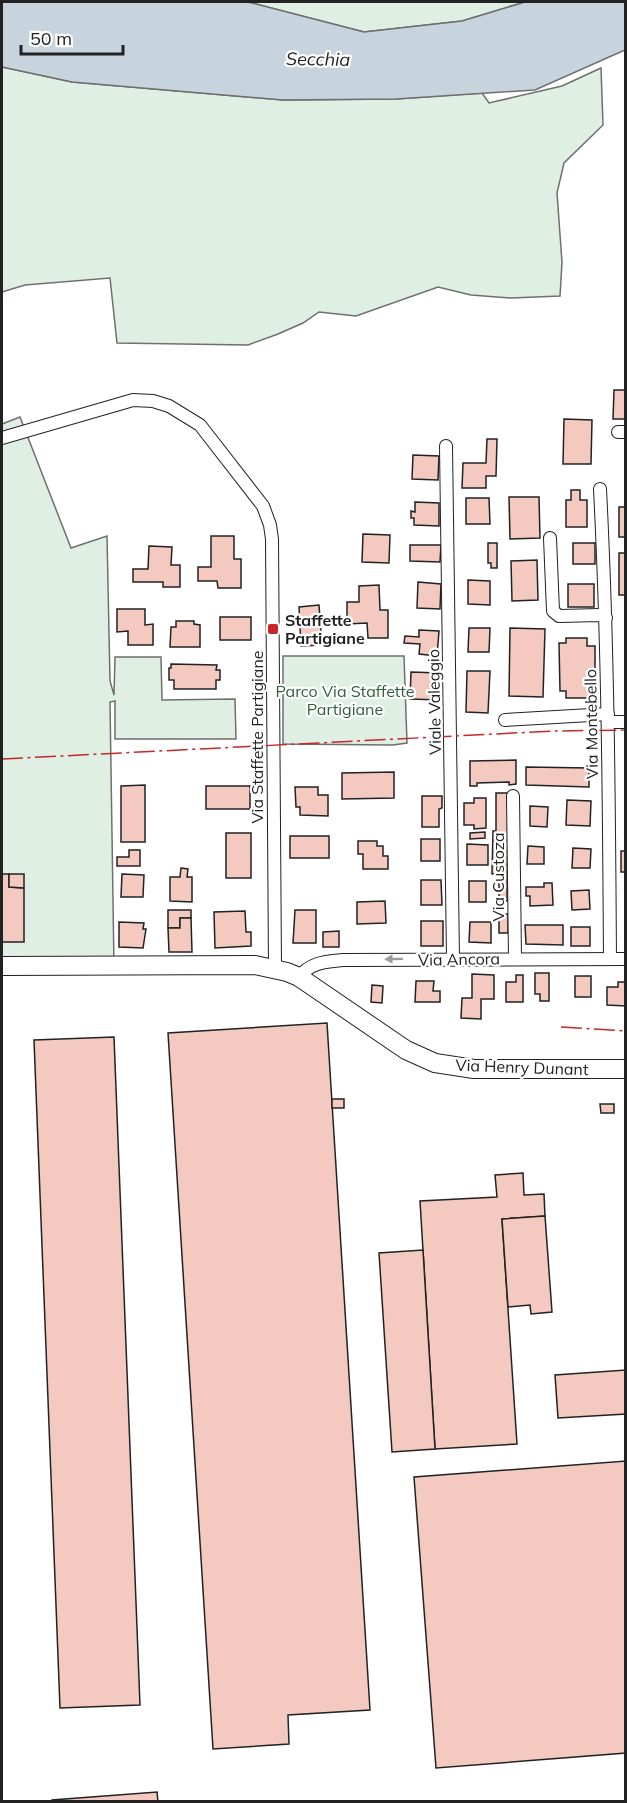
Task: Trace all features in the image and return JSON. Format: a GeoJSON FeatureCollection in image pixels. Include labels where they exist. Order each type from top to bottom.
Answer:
{"type":"FeatureCollection","features":[{"type":"Feature","properties":{"kind":"main road"},"geometry":{"type":"LineString","coordinates":[[2,966],[255,965],[275,968]]}},
{"type":"Feature","properties":{"kind":"main road","name":"Via Henry Dunant"},"geometry":{"type":"LineString","coordinates":[[275,968],[299,977],[406,1050],[435,1064],[474,1069],[626,1069]]}},
{"type":"Feature","properties":{"kind":"street","name":"Via Staffette Partigiane"},"geometry":{"type":"LineString","coordinates":[[2,438],[133,400],[161,404],[186,414],[200,425],[262,506],[270,525],[272,539],[275,968]]}},
{"type":"Feature","properties":{"kind":"street","name":"Viale Valeggio"},"geometry":{"type":"LineString","coordinates":[[447,446],[453,958]]}},
{"type":"Feature","properties":{"kind":"street","name":"Via Montebello"},"geometry":{"type":"LineString","coordinates":[[600,489],[606,618],[610,959]]}},
{"type":"Feature","properties":{"kind":"street"},"geometry":{"type":"LineString","coordinates":[[550,538],[553,611],[559,616],[600,615],[606,618]]}},
{"type":"Feature","properties":{"kind":"street"},"geometry":{"type":"LineString","coordinates":[[505,720],[608,718],[626,722]]}},
{"type":"Feature","properties":{"kind":"street","name":"Via Custoza"},"geometry":{"type":"LineString","coordinates":[[513,796],[515,958]]}},
{"type":"Feature","properties":{"kind":"street","name":"Via Ancora"},"geometry":{"type":"LineString","coordinates":[[299,977],[305,970],[320,962],[453,958],[626,959]]}},
{"type":"Feature","properties":{"kind":"green space"},"geometry":{"type":"Polygon","coordinates":[[[248,2],[525,2],[462,21],[364,32],[248,2]]]}},
{"type":"Feature","properties":{"kind":"green space"},"geometry":{"type":"Polygon","coordinates":[[[2,67],[72,82],[283,100],[396,99],[482,93],[489,103],[562,86],[601,68],[603,125],[564,163],[557,193],[562,262],[560,296],[511,298],[471,295],[438,287],[356,316],[319,312],[303,323],[248,345],[117,343],[110,278],[25,285],[2,292],[2,67]]]}},
{"type":"Feature","properties":{"kind":"green space"},"geometry":{"type":"Polygon","coordinates":[[[20,417],[71,548],[107,536],[110,681],[114,695],[115,657],[161,657],[162,700],[235,699],[236,739],[115,739],[115,701],[110,702],[114,967],[2,968],[2,424],[20,417]]]}},
{"type":"Feature","properties":{"kind":"green space","name":"Parco Via Staffette Partigiane"},"geometry":{"type":"Polygon","coordinates":[[[283,656],[404,656],[407,743],[393,745],[283,744],[283,656]]]}},
{"type":"Feature","properties":{"kind":"water","name":"Secchia"},"geometry":{"type":"Polygon","coordinates":[[[2,2],[248,2],[364,32],[462,21],[525,2],[625,2],[625,50],[535,90],[396,99],[283,100],[72,82],[2,67],[2,2]]]}},
{"type":"Feature","properties":{"kind":"building"},"geometry":{"type":"Polygon","coordinates":[[[614,390],[626,390],[626,419],[613,419],[614,390]]]}},
{"type":"Feature","properties":{"kind":"building"},"geometry":{"type":"Polygon","coordinates":[[[564,419],[592,420],[591,464],[563,464],[564,419]]]}},
{"type":"Feature","properties":{"kind":"building"},"geometry":{"type":"Polygon","coordinates":[[[487,439],[497,439],[496,476],[486,476],[486,488],[462,488],[463,463],[486,463],[487,439]]]}},
{"type":"Feature","properties":{"kind":"building"},"geometry":{"type":"Polygon","coordinates":[[[413,455],[439,456],[438,480],[412,479],[413,455]]]}},
{"type":"Feature","properties":{"kind":"building"},"geometry":{"type":"Polygon","coordinates":[[[571,490],[580,490],[580,500],[587,500],[587,527],[566,527],[566,500],[571,500],[571,490]]]}},
{"type":"Feature","properties":{"kind":"building"},"geometry":{"type":"Polygon","coordinates":[[[509,497],[539,497],[540,538],[510,539],[509,497]]]}},
{"type":"Feature","properties":{"kind":"building"},"geometry":{"type":"Polygon","coordinates":[[[466,498],[489,498],[490,524],[466,524],[466,498]]]}},
{"type":"Feature","properties":{"kind":"building"},"geometry":{"type":"Polygon","coordinates":[[[415,502],[439,503],[439,526],[414,525],[411,511],[415,512],[415,502]]]}},
{"type":"Feature","properties":{"kind":"building"},"geometry":{"type":"Polygon","coordinates":[[[619,507],[626,507],[626,537],[619,537],[619,507]]]}},
{"type":"Feature","properties":{"kind":"building"},"geometry":{"type":"Polygon","coordinates":[[[363,534],[390,535],[389,563],[362,562],[363,534]]]}},
{"type":"Feature","properties":{"kind":"building"},"geometry":{"type":"Polygon","coordinates":[[[211,536],[234,536],[234,559],[241,559],[241,588],[218,588],[217,581],[198,581],[198,567],[211,567],[211,536]]]}},
{"type":"Feature","properties":{"kind":"building"},"geometry":{"type":"Polygon","coordinates":[[[488,543],[497,543],[497,568],[491,568],[491,563],[488,563],[488,543]]]}},
{"type":"Feature","properties":{"kind":"building"},"geometry":{"type":"Polygon","coordinates":[[[573,543],[595,543],[595,564],[573,564],[573,543]]]}},
{"type":"Feature","properties":{"kind":"building"},"geometry":{"type":"Polygon","coordinates":[[[410,545],[441,545],[440,562],[410,561],[410,545]]]}},
{"type":"Feature","properties":{"kind":"building"},"geometry":{"type":"Polygon","coordinates":[[[149,546],[172,547],[171,565],[180,565],[180,587],[163,587],[163,582],[133,582],[133,569],[148,569],[149,546]]]}},
{"type":"Feature","properties":{"kind":"building"},"geometry":{"type":"Polygon","coordinates":[[[619,553],[626,553],[626,595],[619,595],[619,553]]]}},
{"type":"Feature","properties":{"kind":"building"},"geometry":{"type":"Polygon","coordinates":[[[537,560],[538,600],[512,601],[511,561],[537,560]]]}},
{"type":"Feature","properties":{"kind":"building"},"geometry":{"type":"Polygon","coordinates":[[[468,580],[490,581],[490,605],[468,604],[468,580]]]}},
{"type":"Feature","properties":{"kind":"building"},"geometry":{"type":"Polygon","coordinates":[[[418,582],[441,584],[440,609],[417,608],[418,582]]]}},
{"type":"Feature","properties":{"kind":"building"},"geometry":{"type":"Polygon","coordinates":[[[568,584],[594,584],[594,607],[568,607],[568,584]]]}},
{"type":"Feature","properties":{"kind":"building"},"geometry":{"type":"Polygon","coordinates":[[[379,585],[380,610],[388,610],[388,638],[368,638],[367,623],[347,624],[347,602],[359,602],[359,586],[379,585]]]}},
{"type":"Feature","properties":{"kind":"building"},"geometry":{"type":"Polygon","coordinates":[[[319,605],[322,645],[301,646],[299,607],[319,605]]]}},
{"type":"Feature","properties":{"kind":"building"},"geometry":{"type":"Polygon","coordinates":[[[117,609],[145,609],[145,625],[153,624],[153,645],[128,645],[128,631],[117,632],[117,609]]]}},
{"type":"Feature","properties":{"kind":"building"},"geometry":{"type":"Polygon","coordinates":[[[220,617],[251,617],[251,640],[220,640],[220,617]]]}},
{"type":"Feature","properties":{"kind":"building"},"geometry":{"type":"Polygon","coordinates":[[[176,621],[194,621],[194,624],[200,625],[200,647],[170,647],[171,627],[176,627],[176,621]]]}},
{"type":"Feature","properties":{"kind":"building"},"geometry":{"type":"Polygon","coordinates":[[[469,628],[490,628],[489,652],[468,652],[469,628]]]}},
{"type":"Feature","properties":{"kind":"building"},"geometry":{"type":"Polygon","coordinates":[[[510,628],[545,629],[543,697],[509,696],[510,628]]]}},
{"type":"Feature","properties":{"kind":"building"},"geometry":{"type":"Polygon","coordinates":[[[419,630],[439,631],[437,656],[419,654],[420,644],[404,643],[405,636],[419,637],[419,630]]]}},
{"type":"Feature","properties":{"kind":"building"},"geometry":{"type":"Polygon","coordinates":[[[566,638],[587,638],[587,646],[595,646],[595,687],[590,687],[590,698],[566,698],[566,691],[560,691],[559,643],[566,643],[566,638]]]}},
{"type":"Feature","properties":{"kind":"building"},"geometry":{"type":"Polygon","coordinates":[[[171,664],[217,665],[216,670],[220,670],[220,680],[216,680],[216,689],[174,689],[174,680],[169,680],[171,664]]]}},
{"type":"Feature","properties":{"kind":"building"},"geometry":{"type":"Polygon","coordinates":[[[467,671],[490,671],[488,713],[466,712],[467,671]]]}},
{"type":"Feature","properties":{"kind":"building"},"geometry":{"type":"Polygon","coordinates":[[[411,672],[439,673],[438,700],[410,699],[411,672]]]}},
{"type":"Feature","properties":{"kind":"building"},"geometry":{"type":"Polygon","coordinates":[[[516,760],[516,784],[509,785],[509,782],[477,783],[477,786],[470,786],[470,761],[516,760]]]}},
{"type":"Feature","properties":{"kind":"building"},"geometry":{"type":"Polygon","coordinates":[[[526,767],[589,768],[589,787],[526,785],[526,767]]]}},
{"type":"Feature","properties":{"kind":"building"},"geometry":{"type":"Polygon","coordinates":[[[394,772],[394,798],[342,799],[342,773],[394,772]]]}},
{"type":"Feature","properties":{"kind":"building"},"geometry":{"type":"Polygon","coordinates":[[[145,785],[145,842],[121,842],[121,786],[145,785]]]}},
{"type":"Feature","properties":{"kind":"building"},"geometry":{"type":"Polygon","coordinates":[[[206,786],[250,786],[250,809],[206,809],[206,786]]]}},
{"type":"Feature","properties":{"kind":"building"},"geometry":{"type":"Polygon","coordinates":[[[295,787],[318,787],[318,795],[328,795],[328,816],[300,815],[300,807],[296,807],[295,787]]]}},
{"type":"Feature","properties":{"kind":"building"},"geometry":{"type":"Polygon","coordinates":[[[496,793],[508,793],[507,901],[499,901],[499,873],[492,874],[493,831],[496,831],[496,793]]]}},
{"type":"Feature","properties":{"kind":"building"},"geometry":{"type":"Polygon","coordinates":[[[422,796],[442,796],[439,827],[422,827],[422,796]]]}},
{"type":"Feature","properties":{"kind":"building"},"geometry":{"type":"Polygon","coordinates":[[[474,798],[486,798],[486,828],[474,829],[474,825],[464,825],[464,803],[474,803],[474,798]]]}},
{"type":"Feature","properties":{"kind":"building"},"geometry":{"type":"Polygon","coordinates":[[[567,800],[591,801],[590,826],[566,825],[567,800]]]}},
{"type":"Feature","properties":{"kind":"building"},"geometry":{"type":"Polygon","coordinates":[[[530,806],[548,807],[547,827],[530,826],[530,806]]]}},
{"type":"Feature","properties":{"kind":"building"},"geometry":{"type":"Polygon","coordinates":[[[485,832],[485,838],[470,839],[470,833],[485,832]]]}},
{"type":"Feature","properties":{"kind":"building"},"geometry":{"type":"Polygon","coordinates":[[[226,833],[251,833],[251,878],[226,878],[226,833]]]}},
{"type":"Feature","properties":{"kind":"building"},"geometry":{"type":"Polygon","coordinates":[[[290,836],[329,836],[329,858],[290,858],[290,836]]]}},
{"type":"Feature","properties":{"kind":"building"},"geometry":{"type":"Polygon","coordinates":[[[421,839],[440,839],[440,861],[421,861],[421,839]]]}},
{"type":"Feature","properties":{"kind":"building"},"geometry":{"type":"Polygon","coordinates":[[[358,841],[377,841],[377,846],[383,846],[383,856],[388,856],[388,869],[363,869],[363,854],[358,854],[358,841]]]}},
{"type":"Feature","properties":{"kind":"building"},"geometry":{"type":"Polygon","coordinates":[[[467,844],[488,845],[488,865],[467,865],[467,844]]]}},
{"type":"Feature","properties":{"kind":"building"},"geometry":{"type":"Polygon","coordinates":[[[528,846],[544,847],[544,864],[527,864],[528,846]]]}},
{"type":"Feature","properties":{"kind":"building"},"geometry":{"type":"Polygon","coordinates":[[[573,848],[591,849],[590,868],[572,868],[573,848]]]}},
{"type":"Feature","properties":{"kind":"building"},"geometry":{"type":"Polygon","coordinates":[[[129,850],[140,850],[140,866],[117,866],[117,857],[129,857],[129,850]]]}},
{"type":"Feature","properties":{"kind":"building"},"geometry":{"type":"Polygon","coordinates":[[[621,851],[626,851],[626,872],[621,872],[621,851]]]}},
{"type":"Feature","properties":{"kind":"building"},"geometry":{"type":"Polygon","coordinates":[[[181,868],[188,869],[187,877],[192,877],[192,902],[170,901],[170,877],[180,877],[181,868]]]}},
{"type":"Feature","properties":{"kind":"building"},"geometry":{"type":"Polygon","coordinates":[[[2,874],[9,874],[9,887],[24,888],[24,942],[2,942],[2,874]]]}},
{"type":"Feature","properties":{"kind":"building"},"geometry":{"type":"Polygon","coordinates":[[[9,874],[24,874],[24,888],[9,887],[9,874]]]}},
{"type":"Feature","properties":{"kind":"building"},"geometry":{"type":"Polygon","coordinates":[[[122,874],[144,875],[143,897],[121,897],[122,874]]]}},
{"type":"Feature","properties":{"kind":"building"},"geometry":{"type":"Polygon","coordinates":[[[421,880],[441,880],[442,905],[421,905],[421,880]]]}},
{"type":"Feature","properties":{"kind":"building"},"geometry":{"type":"Polygon","coordinates":[[[469,881],[486,881],[486,902],[469,902],[469,881]]]}},
{"type":"Feature","properties":{"kind":"building"},"geometry":{"type":"Polygon","coordinates":[[[544,883],[552,883],[553,905],[530,906],[530,896],[526,896],[526,887],[544,887],[544,883]]]}},
{"type":"Feature","properties":{"kind":"building"},"geometry":{"type":"Polygon","coordinates":[[[589,890],[590,909],[572,910],[571,891],[589,890]]]}},
{"type":"Feature","properties":{"kind":"building"},"geometry":{"type":"Polygon","coordinates":[[[385,901],[386,923],[357,924],[357,902],[385,901]]]}},
{"type":"Feature","properties":{"kind":"building"},"geometry":{"type":"Polygon","coordinates":[[[168,910],[191,910],[191,918],[180,918],[180,928],[168,928],[168,910]]]}},
{"type":"Feature","properties":{"kind":"building"},"geometry":{"type":"Polygon","coordinates":[[[295,910],[316,910],[316,943],[293,943],[295,910]]]}},
{"type":"Feature","properties":{"kind":"building"},"geometry":{"type":"Polygon","coordinates":[[[245,911],[246,932],[251,932],[251,946],[215,948],[214,912],[245,911]]]}},
{"type":"Feature","properties":{"kind":"building"},"geometry":{"type":"Polygon","coordinates":[[[499,914],[508,914],[508,933],[499,933],[499,914]]]}},
{"type":"Feature","properties":{"kind":"building"},"geometry":{"type":"Polygon","coordinates":[[[180,918],[191,918],[192,952],[169,952],[168,928],[180,928],[180,918]]]}},
{"type":"Feature","properties":{"kind":"building"},"geometry":{"type":"Polygon","coordinates":[[[421,921],[443,921],[443,946],[421,946],[421,921]]]}},
{"type":"Feature","properties":{"kind":"building"},"geometry":{"type":"Polygon","coordinates":[[[119,922],[144,923],[143,929],[146,929],[143,948],[119,947],[119,922]]]}},
{"type":"Feature","properties":{"kind":"building"},"geometry":{"type":"Polygon","coordinates":[[[470,922],[491,922],[491,943],[469,942],[470,922]]]}},
{"type":"Feature","properties":{"kind":"building"},"geometry":{"type":"Polygon","coordinates":[[[525,925],[563,925],[563,945],[526,944],[525,925]]]}},
{"type":"Feature","properties":{"kind":"building"},"geometry":{"type":"Polygon","coordinates":[[[571,927],[590,927],[590,946],[571,946],[571,927]]]}},
{"type":"Feature","properties":{"kind":"building"},"geometry":{"type":"Polygon","coordinates":[[[339,931],[339,947],[323,947],[323,932],[339,931]]]}},
{"type":"Feature","properties":{"kind":"building"},"geometry":{"type":"Polygon","coordinates":[[[535,973],[549,973],[549,1001],[540,1001],[540,994],[535,994],[535,973]]]}},
{"type":"Feature","properties":{"kind":"building"},"geometry":{"type":"Polygon","coordinates":[[[472,974],[494,975],[494,999],[481,999],[481,1019],[461,1018],[462,998],[472,998],[472,974]]]}},
{"type":"Feature","properties":{"kind":"building"},"geometry":{"type":"Polygon","coordinates":[[[516,975],[523,975],[523,1002],[506,1002],[506,982],[516,982],[516,975]]]}},
{"type":"Feature","properties":{"kind":"building"},"geometry":{"type":"Polygon","coordinates":[[[575,976],[591,976],[591,997],[575,997],[575,976]]]}},
{"type":"Feature","properties":{"kind":"building"},"geometry":{"type":"Polygon","coordinates":[[[416,981],[434,981],[433,991],[440,991],[440,1002],[415,1002],[416,981]]]}},
{"type":"Feature","properties":{"kind":"building"},"geometry":{"type":"Polygon","coordinates":[[[618,982],[626,982],[626,1006],[607,1005],[607,987],[618,987],[618,982]]]}},
{"type":"Feature","properties":{"kind":"building"},"geometry":{"type":"Polygon","coordinates":[[[372,985],[383,986],[382,1003],[371,1002],[372,985]]]}},
{"type":"Feature","properties":{"kind":"building"},"geometry":{"type":"Polygon","coordinates":[[[327,1023],[370,1710],[288,1715],[289,1744],[213,1749],[168,1033],[327,1023]]]}},
{"type":"Feature","properties":{"kind":"building"},"geometry":{"type":"Polygon","coordinates":[[[114,1037],[140,1705],[60,1708],[34,1040],[114,1037]]]}},
{"type":"Feature","properties":{"kind":"building"},"geometry":{"type":"Polygon","coordinates":[[[332,1099],[344,1099],[344,1108],[332,1108],[332,1099]]]}},
{"type":"Feature","properties":{"kind":"building"},"geometry":{"type":"Polygon","coordinates":[[[600,1104],[614,1104],[614,1113],[601,1113],[600,1104]]]}},
{"type":"Feature","properties":{"kind":"building"},"geometry":{"type":"Polygon","coordinates":[[[523,1173],[524,1195],[544,1194],[545,1216],[502,1219],[517,1444],[435,1449],[420,1201],[497,1197],[495,1175],[523,1173]]]}},
{"type":"Feature","properties":{"kind":"building"},"geometry":{"type":"Polygon","coordinates":[[[545,1216],[552,1312],[531,1314],[530,1305],[508,1307],[502,1219],[545,1216]]]}},
{"type":"Feature","properties":{"kind":"building"},"geometry":{"type":"Polygon","coordinates":[[[423,1250],[435,1449],[392,1452],[379,1253],[423,1250]]]}},
{"type":"Feature","properties":{"kind":"building"},"geometry":{"type":"Polygon","coordinates":[[[626,1370],[626,1414],[558,1418],[555,1375],[626,1370]]]}},
{"type":"Feature","properties":{"kind":"building"},"geometry":{"type":"Polygon","coordinates":[[[626,1461],[626,1753],[436,1768],[414,1477],[626,1461]]]}},
{"type":"Feature","properties":{"kind":"building"},"geometry":{"type":"Polygon","coordinates":[[[157,1792],[158,1802],[52,1802],[52,1800],[157,1792]]]}},
{"type":"Feature","properties":{"kind":"power"},"geometry":{"type":"LineString","coordinates":[[2,759],[554,731],[626,730]]}},
{"type":"Feature","properties":{"kind":"power"},"geometry":{"type":"LineString","coordinates":[[561,1027],[626,1031]]}},
{"type":"Feature","properties":{"kind":"place","name":"Staffette Partigiane"},"geometry":{"type":"Point","coordinates":[273,629]}}]}
